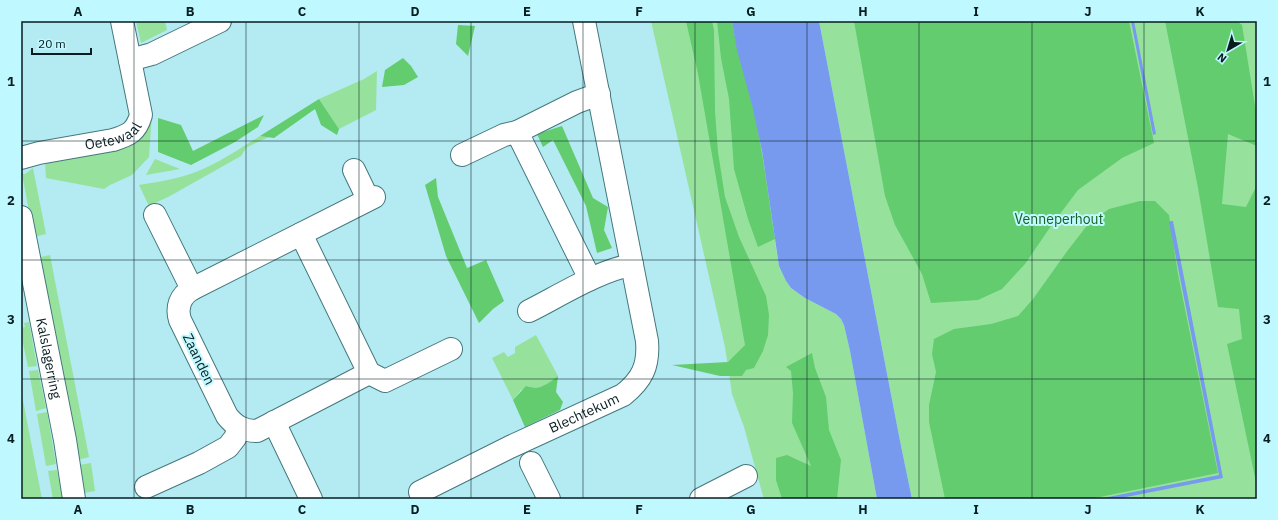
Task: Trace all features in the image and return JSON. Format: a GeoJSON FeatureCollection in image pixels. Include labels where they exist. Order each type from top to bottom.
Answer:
{"type":"FeatureCollection","features":[{"type":"Feature","properties":{"kind":"street","name":"Oetewaal"},"geometry":{"type":"LineString","coordinates":[[21,158],[39,153],[113,140],[129,134],[134,130],[141,114],[122,21]]}},
{"type":"Feature","properties":{"kind":"street"},"geometry":{"type":"LineString","coordinates":[[130,60],[152,54],[220,21]]}},
{"type":"Feature","properties":{"kind":"street","name":"Blechtekum"},"geometry":{"type":"LineString","coordinates":[[416,497],[510,446],[618,397],[634,385],[646,364],[647,349],[632,265],[584,21]]}},
{"type":"Feature","properties":{"kind":"street"},"geometry":{"type":"LineString","coordinates":[[462,155],[504,135],[517,132],[577,102],[599,94]]}},
{"type":"Feature","properties":{"kind":"street"},"geometry":{"type":"LineString","coordinates":[[517,132],[590,279]]}},
{"type":"Feature","properties":{"kind":"street","name":"Zaanden"},"geometry":{"type":"LineString","coordinates":[[239,428],[227,416],[180,320],[178,314],[180,302],[187,292],[192,289],[371,198],[354,170]]}},
{"type":"Feature","properties":{"kind":"street"},"geometry":{"type":"LineString","coordinates":[[155,215],[192,289]]}},
{"type":"Feature","properties":{"kind":"street","name":"Kalslagerring"},"geometry":{"type":"LineString","coordinates":[[21,217],[65,440],[74,499]]}},
{"type":"Feature","properties":{"kind":"street"},"geometry":{"type":"LineString","coordinates":[[301,234],[369,373],[385,381],[451,349]]}},
{"type":"Feature","properties":{"kind":"street"},"geometry":{"type":"LineString","coordinates":[[529,311],[590,279],[623,266],[632,265]]}},
{"type":"Feature","properties":{"kind":"street"},"geometry":{"type":"LineString","coordinates":[[146,487],[228,447],[235,438],[239,428],[247,431],[256,431],[369,373]]}},
{"type":"Feature","properties":{"kind":"street"},"geometry":{"type":"LineString","coordinates":[[274,422],[311,499]]}},
{"type":"Feature","properties":{"kind":"street"},"geometry":{"type":"LineString","coordinates":[[531,463],[549,499]]}},
{"type":"Feature","properties":{"kind":"street"},"geometry":{"type":"LineString","coordinates":[[701,499],[746,476]]}},
{"type":"Feature","properties":{"kind":"green space"},"geometry":{"type":"Polygon","coordinates":[[[136,21],[165,21],[167,30],[141,43],[136,21]]]}},
{"type":"Feature","properties":{"kind":"green space"},"geometry":{"type":"Polygon","coordinates":[[[651,21],[732,21],[759,136],[779,266],[791,288],[805,298],[836,314],[844,325],[877,499],[764,499],[744,427],[732,394],[725,347],[651,21]]]}},
{"type":"Feature","properties":{"kind":"green space"},"geometry":{"type":"Polygon","coordinates":[[[686,21],[712,21],[714,30],[715,111],[718,152],[725,197],[739,237],[766,296],[769,315],[768,335],[763,351],[754,368],[746,370],[742,376],[720,376],[672,365],[728,362],[745,345],[698,74],[686,21]]]}},
{"type":"Feature","properties":{"kind":"green space"},"geometry":{"type":"Polygon","coordinates":[[[717,21],[732,21],[760,140],[775,239],[758,247],[748,219],[734,169],[729,99],[721,58],[717,21]]]}},
{"type":"Feature","properties":{"kind":"green space","name":"Venneperhout"},"geometry":{"type":"Polygon","coordinates":[[[819,21],[1257,21],[1257,499],[912,499],[819,21]]]}},
{"type":"Feature","properties":{"kind":"green space"},"geometry":{"type":"Polygon","coordinates":[[[854,21],[1129,21],[1154,143],[1122,158],[1078,190],[1025,264],[1002,289],[978,300],[931,303],[922,274],[895,225],[885,196],[854,21]]]}},
{"type":"Feature","properties":{"kind":"green space"},"geometry":{"type":"Polygon","coordinates":[[[1165,21],[1237,21],[1242,25],[1257,118],[1257,146],[1228,134],[1222,204],[1246,207],[1257,185],[1257,482],[1227,344],[1242,339],[1239,309],[1218,307],[1198,188],[1165,21]]]}},
{"type":"Feature","properties":{"kind":"green space"},"geometry":{"type":"Polygon","coordinates":[[[458,25],[475,26],[468,56],[456,44],[458,25]]]}},
{"type":"Feature","properties":{"kind":"green space"},"geometry":{"type":"Polygon","coordinates":[[[403,58],[411,66],[418,77],[404,85],[382,87],[385,70],[403,58]]]}},
{"type":"Feature","properties":{"kind":"green space"},"geometry":{"type":"Polygon","coordinates":[[[377,71],[376,110],[339,129],[319,99],[364,79],[377,71]]]}},
{"type":"Feature","properties":{"kind":"green space"},"geometry":{"type":"Polygon","coordinates":[[[319,99],[339,129],[337,135],[321,125],[315,109],[274,138],[260,136],[319,99]]]}},
{"type":"Feature","properties":{"kind":"green space"},"geometry":{"type":"Polygon","coordinates":[[[149,113],[152,113],[149,157],[132,175],[104,189],[46,178],[45,163],[149,113]]]}},
{"type":"Feature","properties":{"kind":"green space"},"geometry":{"type":"Polygon","coordinates":[[[264,115],[258,127],[235,142],[191,165],[158,152],[158,118],[181,125],[193,151],[264,115]]]}},
{"type":"Feature","properties":{"kind":"green space"},"geometry":{"type":"Polygon","coordinates":[[[562,126],[593,198],[608,207],[604,230],[612,248],[597,253],[586,206],[553,140],[543,147],[537,134],[562,126]]]}},
{"type":"Feature","properties":{"kind":"green space"},"geometry":{"type":"Polygon","coordinates":[[[260,136],[269,137],[247,147],[241,156],[170,196],[149,206],[139,185],[175,178],[204,169],[237,151],[260,136]]]}},
{"type":"Feature","properties":{"kind":"green space"},"geometry":{"type":"Polygon","coordinates":[[[155,159],[180,169],[146,175],[155,159]]]}},
{"type":"Feature","properties":{"kind":"green space"},"geometry":{"type":"Polygon","coordinates":[[[33,168],[46,234],[34,237],[22,174],[25,174],[33,168]]]}},
{"type":"Feature","properties":{"kind":"green space"},"geometry":{"type":"Polygon","coordinates":[[[436,178],[438,197],[467,268],[486,260],[504,301],[493,309],[479,323],[446,256],[425,185],[436,178]]]}},
{"type":"Feature","properties":{"kind":"green space"},"geometry":{"type":"Polygon","coordinates":[[[1140,201],[1155,201],[1169,215],[1178,274],[1218,473],[1090,499],[945,499],[929,422],[929,405],[936,372],[932,354],[934,339],[954,329],[991,324],[1018,316],[1033,299],[1089,223],[1109,209],[1140,201]]]}},
{"type":"Feature","properties":{"kind":"green space"},"geometry":{"type":"Polygon","coordinates":[[[50,255],[89,457],[78,460],[36,258],[50,255]]]}},
{"type":"Feature","properties":{"kind":"green space"},"geometry":{"type":"Polygon","coordinates":[[[29,322],[37,366],[28,367],[21,328],[25,327],[24,323],[29,322]]]}},
{"type":"Feature","properties":{"kind":"green space"},"geometry":{"type":"Polygon","coordinates":[[[536,335],[558,376],[545,386],[521,390],[513,400],[492,358],[504,352],[508,357],[515,353],[515,347],[536,335]]]}},
{"type":"Feature","properties":{"kind":"green space"},"geometry":{"type":"Polygon","coordinates":[[[812,353],[815,368],[826,397],[829,430],[841,460],[837,499],[782,499],[776,480],[776,458],[787,455],[811,466],[792,423],[793,393],[791,371],[786,367],[812,353]]]}},
{"type":"Feature","properties":{"kind":"green space"},"geometry":{"type":"Polygon","coordinates":[[[38,370],[46,408],[36,411],[29,371],[38,370]]]}},
{"type":"Feature","properties":{"kind":"green space"},"geometry":{"type":"Polygon","coordinates":[[[558,376],[556,392],[563,402],[560,410],[525,427],[513,400],[526,386],[535,388],[543,386],[558,376]]]}},
{"type":"Feature","properties":{"kind":"green space"},"geometry":{"type":"Polygon","coordinates":[[[21,390],[42,499],[21,499],[21,390]]]}},
{"type":"Feature","properties":{"kind":"green space"},"geometry":{"type":"Polygon","coordinates":[[[47,412],[56,464],[46,466],[37,414],[47,412]]]}},
{"type":"Feature","properties":{"kind":"green space"},"geometry":{"type":"Polygon","coordinates":[[[91,463],[95,491],[84,493],[79,465],[91,463]]]}},
{"type":"Feature","properties":{"kind":"green space"},"geometry":{"type":"Polygon","coordinates":[[[57,470],[63,499],[53,499],[48,471],[57,470]]]}},
{"type":"Feature","properties":{"kind":"water"},"geometry":{"type":"Polygon","coordinates":[[[732,21],[819,21],[912,499],[877,499],[844,325],[836,314],[805,298],[791,288],[779,266],[762,151],[752,105],[737,50],[732,21]]]}},
{"type":"Feature","properties":{"kind":"water"},"geometry":{"type":"Polygon","coordinates":[[[1131,21],[1134,21],[1156,134],[1153,135],[1131,21]]]}},
{"type":"Feature","properties":{"kind":"water"},"geometry":{"type":"Polygon","coordinates":[[[1173,221],[1223,478],[1116,499],[1098,499],[1219,475],[1169,222],[1173,221]]]}}]}
